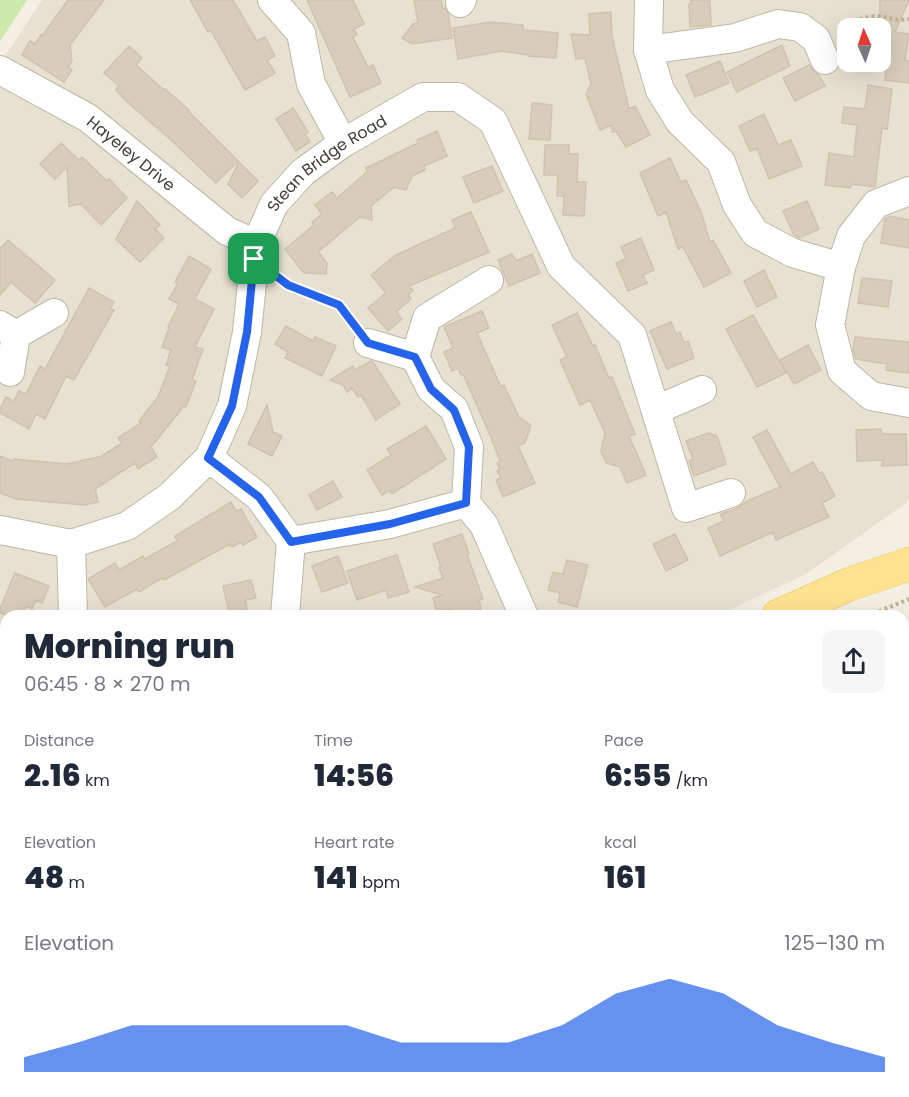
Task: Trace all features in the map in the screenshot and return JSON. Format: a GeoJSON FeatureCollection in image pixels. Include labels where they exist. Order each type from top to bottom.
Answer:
{"type":"FeatureCollection","features":[{"type":"Feature","properties":{"kind":"main road"},"geometry":{"type":"LineString","coordinates":[[792,610],[850,584],[909,564]]}},
{"type":"Feature","properties":{"kind":"street"},"geometry":{"type":"LineString","coordinates":[[272,0],[301,33],[311,84],[342,143]]}},
{"type":"Feature","properties":{"kind":"street"},"geometry":{"type":"LineString","coordinates":[[648,0],[648,50],[660,90],[680,122],[721,162],[736,205],[756,233],[793,254],[841,267]]}},
{"type":"Feature","properties":{"kind":"street"},"geometry":{"type":"LineString","coordinates":[[648,50],[735,38],[778,24],[800,27],[820,49]]}},
{"type":"Feature","properties":{"kind":"street","name":"Hayeley Drive"},"geometry":{"type":"LineString","coordinates":[[0,70],[88,118],[255,252]]}},
{"type":"Feature","properties":{"kind":"street","name":"Stean Bridge Road"},"geometry":{"type":"LineString","coordinates":[[0,530],[71,544],[127,525],[170,497],[208,458],[232,406],[247,332],[255,252],[274,204],[303,172],[342,143],[423,97],[458,98],[493,120],[561,266],[632,334],[686,508],[731,493]]}},
{"type":"Feature","properties":{"kind":"street"},"geometry":{"type":"LineString","coordinates":[[909,191],[876,204],[851,236],[841,267],[830,325],[842,370],[872,396],[909,403]]}},
{"type":"Feature","properties":{"kind":"street"},"geometry":{"type":"LineString","coordinates":[[489,280],[427,318],[415,357],[431,389],[454,410],[469,447],[466,503],[484,525],[521,610]]}},
{"type":"Feature","properties":{"kind":"street"},"geometry":{"type":"LineString","coordinates":[[10,372],[8,330],[54,313]]}},
{"type":"Feature","properties":{"kind":"street"},"geometry":{"type":"LineString","coordinates":[[368,343],[415,357]]}},
{"type":"Feature","properties":{"kind":"street"},"geometry":{"type":"LineString","coordinates":[[656,410],[702,390]]}},
{"type":"Feature","properties":{"kind":"street"},"geometry":{"type":"LineString","coordinates":[[208,458],[259,497],[291,542],[285,610]]}},
{"type":"Feature","properties":{"kind":"street"},"geometry":{"type":"LineString","coordinates":[[291,542],[390,524],[466,503]]}},
{"type":"Feature","properties":{"kind":"street"},"geometry":{"type":"LineString","coordinates":[[71,544],[73,610]]}},
{"type":"Feature","properties":{"kind":"path"},"geometry":{"type":"LineString","coordinates":[[820,49],[865,18],[877,16],[903,21],[909,19]]}},
{"type":"Feature","properties":{"kind":"path"},"geometry":{"type":"LineString","coordinates":[[255,252],[288,285],[339,305],[368,343]]}},
{"type":"Feature","properties":{"kind":"path"},"geometry":{"type":"LineString","coordinates":[[882,610],[909,599]]}},
{"type":"Feature","properties":{"kind":"shaded area"},"geometry":{"type":"Polygon","coordinates":[[[42,0],[909,0],[909,501],[806,574],[730,610],[0,610],[0,64],[42,0]]]}},
{"type":"Feature","properties":{"kind":"green space"},"geometry":{"type":"Polygon","coordinates":[[[0,0],[27,0],[0,41],[0,0]]]}},
{"type":"Feature","properties":{"kind":"building"},"geometry":{"type":"Polygon","coordinates":[[[68,0],[104,0],[70,45],[72,61],[68,67],[72,70],[64,82],[22,55],[30,41],[35,44],[42,36],[68,0]]]}},
{"type":"Feature","properties":{"kind":"building"},"geometry":{"type":"Polygon","coordinates":[[[190,0],[233,0],[257,41],[265,37],[275,56],[267,60],[275,73],[245,90],[190,0]]]}},
{"type":"Feature","properties":{"kind":"building"},"geometry":{"type":"Polygon","coordinates":[[[307,0],[353,0],[364,24],[354,29],[357,35],[353,37],[368,67],[373,65],[381,83],[350,97],[307,0]]]}},
{"type":"Feature","properties":{"kind":"building"},"geometry":{"type":"Polygon","coordinates":[[[414,0],[441,0],[443,9],[445,8],[448,13],[452,38],[412,44],[402,38],[413,24],[418,23],[414,0]]]}},
{"type":"Feature","properties":{"kind":"building"},"geometry":{"type":"Polygon","coordinates":[[[691,0],[710,0],[711,25],[690,27],[689,4],[691,0]]]}},
{"type":"Feature","properties":{"kind":"building"},"geometry":{"type":"Polygon","coordinates":[[[880,0],[909,0],[895,32],[909,34],[905,60],[909,61],[909,83],[885,80],[886,72],[891,72],[891,18],[880,18],[880,0]]]}},
{"type":"Feature","properties":{"kind":"building"},"geometry":{"type":"Polygon","coordinates":[[[611,12],[612,36],[629,109],[635,106],[650,135],[626,147],[616,131],[613,132],[611,125],[600,130],[586,94],[591,84],[585,58],[576,59],[571,34],[590,35],[589,14],[611,12]]]}},
{"type":"Feature","properties":{"kind":"building"},"geometry":{"type":"Polygon","coordinates":[[[490,22],[523,25],[523,30],[558,33],[556,58],[502,51],[458,59],[453,28],[490,22]]]}},
{"type":"Feature","properties":{"kind":"building"},"geometry":{"type":"Polygon","coordinates":[[[782,45],[790,66],[737,92],[727,72],[782,45]]]}},
{"type":"Feature","properties":{"kind":"building"},"geometry":{"type":"Polygon","coordinates":[[[129,46],[142,58],[136,65],[189,110],[238,161],[216,183],[125,100],[116,90],[119,86],[104,73],[129,46]]]}},
{"type":"Feature","properties":{"kind":"building"},"geometry":{"type":"Polygon","coordinates":[[[720,61],[729,83],[695,97],[686,75],[720,61]]]}},
{"type":"Feature","properties":{"kind":"building"},"geometry":{"type":"Polygon","coordinates":[[[809,65],[819,75],[825,86],[795,101],[783,78],[809,65]]]}},
{"type":"Feature","properties":{"kind":"building"},"geometry":{"type":"Polygon","coordinates":[[[868,85],[892,89],[887,129],[882,128],[875,187],[851,184],[850,188],[825,185],[829,153],[854,157],[857,125],[842,123],[844,107],[865,109],[868,85]]]}},
{"type":"Feature","properties":{"kind":"building"},"geometry":{"type":"Polygon","coordinates":[[[532,103],[552,105],[550,140],[529,139],[532,103]]]}},
{"type":"Feature","properties":{"kind":"building"},"geometry":{"type":"Polygon","coordinates":[[[293,108],[308,132],[305,134],[310,142],[296,151],[276,119],[293,108]]]}},
{"type":"Feature","properties":{"kind":"building"},"geometry":{"type":"Polygon","coordinates":[[[764,114],[778,145],[791,140],[802,166],[769,179],[757,148],[750,151],[739,126],[764,114]]]}},
{"type":"Feature","properties":{"kind":"building"},"geometry":{"type":"Polygon","coordinates":[[[437,131],[447,156],[424,166],[425,170],[412,176],[406,190],[394,187],[371,206],[372,220],[360,217],[318,252],[327,263],[326,274],[304,273],[285,249],[314,225],[312,222],[322,214],[315,205],[332,192],[337,198],[367,172],[366,168],[418,143],[417,140],[437,131]]]}},
{"type":"Feature","properties":{"kind":"building"},"geometry":{"type":"Polygon","coordinates":[[[61,143],[79,160],[82,157],[107,181],[109,179],[127,198],[101,225],[81,204],[69,206],[67,167],[55,179],[40,164],[61,143]]]}},
{"type":"Feature","properties":{"kind":"building"},"geometry":{"type":"Polygon","coordinates":[[[545,145],[569,145],[569,154],[578,154],[577,182],[586,182],[584,216],[563,215],[564,196],[557,196],[558,175],[544,175],[545,145]]]}},
{"type":"Feature","properties":{"kind":"building"},"geometry":{"type":"Polygon","coordinates":[[[670,158],[681,182],[686,180],[701,212],[710,242],[713,240],[731,273],[704,287],[683,247],[678,249],[666,212],[658,216],[640,173],[670,158]]]}},
{"type":"Feature","properties":{"kind":"building"},"geometry":{"type":"Polygon","coordinates":[[[239,162],[258,181],[242,198],[228,184],[239,162]]]}},
{"type":"Feature","properties":{"kind":"building"},"geometry":{"type":"Polygon","coordinates":[[[492,166],[503,191],[474,203],[463,177],[492,166]]]}},
{"type":"Feature","properties":{"kind":"building"},"geometry":{"type":"Polygon","coordinates":[[[137,201],[160,225],[155,229],[164,238],[140,262],[116,239],[137,201]]]}},
{"type":"Feature","properties":{"kind":"building"},"geometry":{"type":"Polygon","coordinates":[[[807,201],[819,229],[799,238],[794,235],[783,211],[807,201]]]}},
{"type":"Feature","properties":{"kind":"building"},"geometry":{"type":"Polygon","coordinates":[[[471,212],[489,252],[409,286],[413,291],[408,295],[411,299],[396,312],[402,319],[388,331],[368,308],[386,293],[371,275],[396,255],[455,228],[452,220],[471,212]]]}},
{"type":"Feature","properties":{"kind":"building"},"geometry":{"type":"Polygon","coordinates":[[[890,216],[909,220],[909,248],[881,243],[885,219],[890,216]]]}},
{"type":"Feature","properties":{"kind":"building"},"geometry":{"type":"Polygon","coordinates":[[[641,238],[654,270],[643,275],[647,283],[628,291],[616,263],[626,259],[621,247],[641,238]]]}},
{"type":"Feature","properties":{"kind":"building"},"geometry":{"type":"Polygon","coordinates":[[[8,240],[55,280],[35,303],[11,282],[0,295],[0,249],[8,240]]]}},
{"type":"Feature","properties":{"kind":"building"},"geometry":{"type":"Polygon","coordinates":[[[512,254],[516,261],[532,254],[540,273],[509,286],[498,260],[512,254]]]}},
{"type":"Feature","properties":{"kind":"building"},"geometry":{"type":"Polygon","coordinates":[[[189,256],[211,269],[195,299],[214,309],[195,347],[203,349],[192,380],[196,381],[186,407],[184,406],[151,447],[157,457],[138,469],[135,463],[95,489],[98,502],[85,505],[16,499],[0,493],[0,456],[12,461],[14,459],[67,464],[102,456],[122,443],[118,438],[141,423],[139,421],[158,397],[170,366],[166,365],[171,350],[162,347],[179,304],[169,299],[189,256]]]}},
{"type":"Feature","properties":{"kind":"building"},"geometry":{"type":"Polygon","coordinates":[[[764,270],[777,297],[757,307],[744,281],[764,270]]]}},
{"type":"Feature","properties":{"kind":"building"},"geometry":{"type":"Polygon","coordinates":[[[862,278],[892,281],[888,307],[858,303],[862,278]]]}},
{"type":"Feature","properties":{"kind":"building"},"geometry":{"type":"Polygon","coordinates":[[[89,288],[114,302],[110,309],[114,310],[74,380],[66,376],[45,419],[36,414],[29,429],[0,413],[6,397],[14,401],[19,391],[26,394],[40,366],[45,369],[89,288]]]}},
{"type":"Feature","properties":{"kind":"building"},"geometry":{"type":"Polygon","coordinates":[[[482,311],[489,328],[477,333],[501,387],[504,385],[519,417],[531,425],[525,443],[518,446],[535,483],[503,497],[496,480],[501,478],[497,471],[500,469],[497,463],[500,461],[490,435],[463,374],[461,375],[458,368],[452,371],[444,352],[453,348],[444,327],[482,311]]]}},
{"type":"Feature","properties":{"kind":"building"},"geometry":{"type":"Polygon","coordinates":[[[577,313],[593,346],[595,345],[609,378],[612,377],[635,434],[629,436],[646,475],[627,483],[620,467],[606,463],[601,451],[605,433],[590,400],[580,405],[560,360],[567,357],[552,325],[577,313]]]}},
{"type":"Feature","properties":{"kind":"building"},"geometry":{"type":"Polygon","coordinates":[[[753,315],[786,373],[757,387],[726,329],[753,315]]]}},
{"type":"Feature","properties":{"kind":"building"},"geometry":{"type":"Polygon","coordinates":[[[671,322],[676,334],[680,332],[684,343],[688,341],[694,358],[667,369],[650,331],[671,322]]]}},
{"type":"Feature","properties":{"kind":"building"},"geometry":{"type":"Polygon","coordinates":[[[286,326],[313,341],[315,337],[336,346],[322,376],[285,358],[288,352],[275,344],[286,326]]]}},
{"type":"Feature","properties":{"kind":"building"},"geometry":{"type":"Polygon","coordinates":[[[855,337],[909,342],[909,373],[886,370],[887,364],[856,359],[853,349],[855,337]]]}},
{"type":"Feature","properties":{"kind":"building"},"geometry":{"type":"Polygon","coordinates":[[[808,345],[821,370],[794,384],[780,360],[808,345]]]}},
{"type":"Feature","properties":{"kind":"building"},"geometry":{"type":"Polygon","coordinates":[[[371,361],[400,404],[376,420],[361,395],[358,397],[352,388],[347,392],[343,385],[330,380],[353,366],[355,370],[371,361]]]}},
{"type":"Feature","properties":{"kind":"building"},"geometry":{"type":"Polygon","coordinates":[[[267,405],[273,432],[282,436],[272,456],[248,444],[267,405]]]}},
{"type":"Feature","properties":{"kind":"building"},"geometry":{"type":"Polygon","coordinates":[[[426,426],[446,459],[392,494],[390,490],[382,495],[367,470],[391,455],[387,449],[426,426]]]}},
{"type":"Feature","properties":{"kind":"building"},"geometry":{"type":"Polygon","coordinates":[[[881,429],[882,434],[906,434],[907,465],[882,466],[883,460],[857,461],[856,430],[881,429]]]}},
{"type":"Feature","properties":{"kind":"building"},"geometry":{"type":"Polygon","coordinates":[[[767,430],[791,474],[813,462],[819,473],[822,472],[835,496],[822,503],[829,517],[776,540],[773,532],[720,556],[708,528],[724,521],[720,514],[736,509],[747,501],[780,487],[753,437],[767,430]]]}},
{"type":"Feature","properties":{"kind":"building"},"geometry":{"type":"Polygon","coordinates":[[[709,433],[717,436],[726,464],[694,476],[689,461],[693,459],[686,441],[709,433]]]}},
{"type":"Feature","properties":{"kind":"building"},"geometry":{"type":"Polygon","coordinates":[[[333,481],[342,497],[317,510],[309,495],[333,481]]]}},
{"type":"Feature","properties":{"kind":"building"},"geometry":{"type":"Polygon","coordinates":[[[231,502],[236,511],[241,509],[257,537],[243,545],[241,542],[232,547],[230,544],[164,580],[162,578],[139,592],[137,589],[105,607],[88,579],[115,563],[119,570],[143,556],[145,559],[177,541],[175,536],[231,502]]]}},
{"type":"Feature","properties":{"kind":"building"},"geometry":{"type":"Polygon","coordinates":[[[462,534],[483,599],[479,600],[481,609],[436,610],[433,598],[442,595],[415,587],[443,578],[433,544],[462,534]]]}},
{"type":"Feature","properties":{"kind":"building"},"geometry":{"type":"Polygon","coordinates":[[[675,534],[688,560],[666,571],[653,544],[675,534]]]}},
{"type":"Feature","properties":{"kind":"building"},"geometry":{"type":"Polygon","coordinates":[[[397,555],[409,592],[388,598],[386,590],[357,600],[347,571],[397,555]]]}},
{"type":"Feature","properties":{"kind":"building"},"geometry":{"type":"Polygon","coordinates":[[[338,556],[348,583],[322,592],[312,566],[338,556]]]}},
{"type":"Feature","properties":{"kind":"building"},"geometry":{"type":"Polygon","coordinates":[[[567,560],[588,565],[577,607],[558,602],[560,593],[548,590],[553,572],[563,574],[567,560]]]}},
{"type":"Feature","properties":{"kind":"building"},"geometry":{"type":"Polygon","coordinates":[[[15,573],[49,586],[42,603],[36,600],[32,609],[26,606],[24,610],[0,609],[15,573]]]}},
{"type":"Feature","properties":{"kind":"building"},"geometry":{"type":"Polygon","coordinates":[[[251,580],[256,598],[245,600],[248,610],[229,610],[223,586],[251,580]]]}},
{"type":"Feature","properties":{"kind":"route"},"geometry":{"type":"LineString","coordinates":[[254,259],[288,285],[339,305],[368,343],[415,357],[431,389],[454,410],[469,447],[466,503],[390,524],[291,542],[259,497],[208,458],[232,406],[247,332],[254,259]]}}]}
